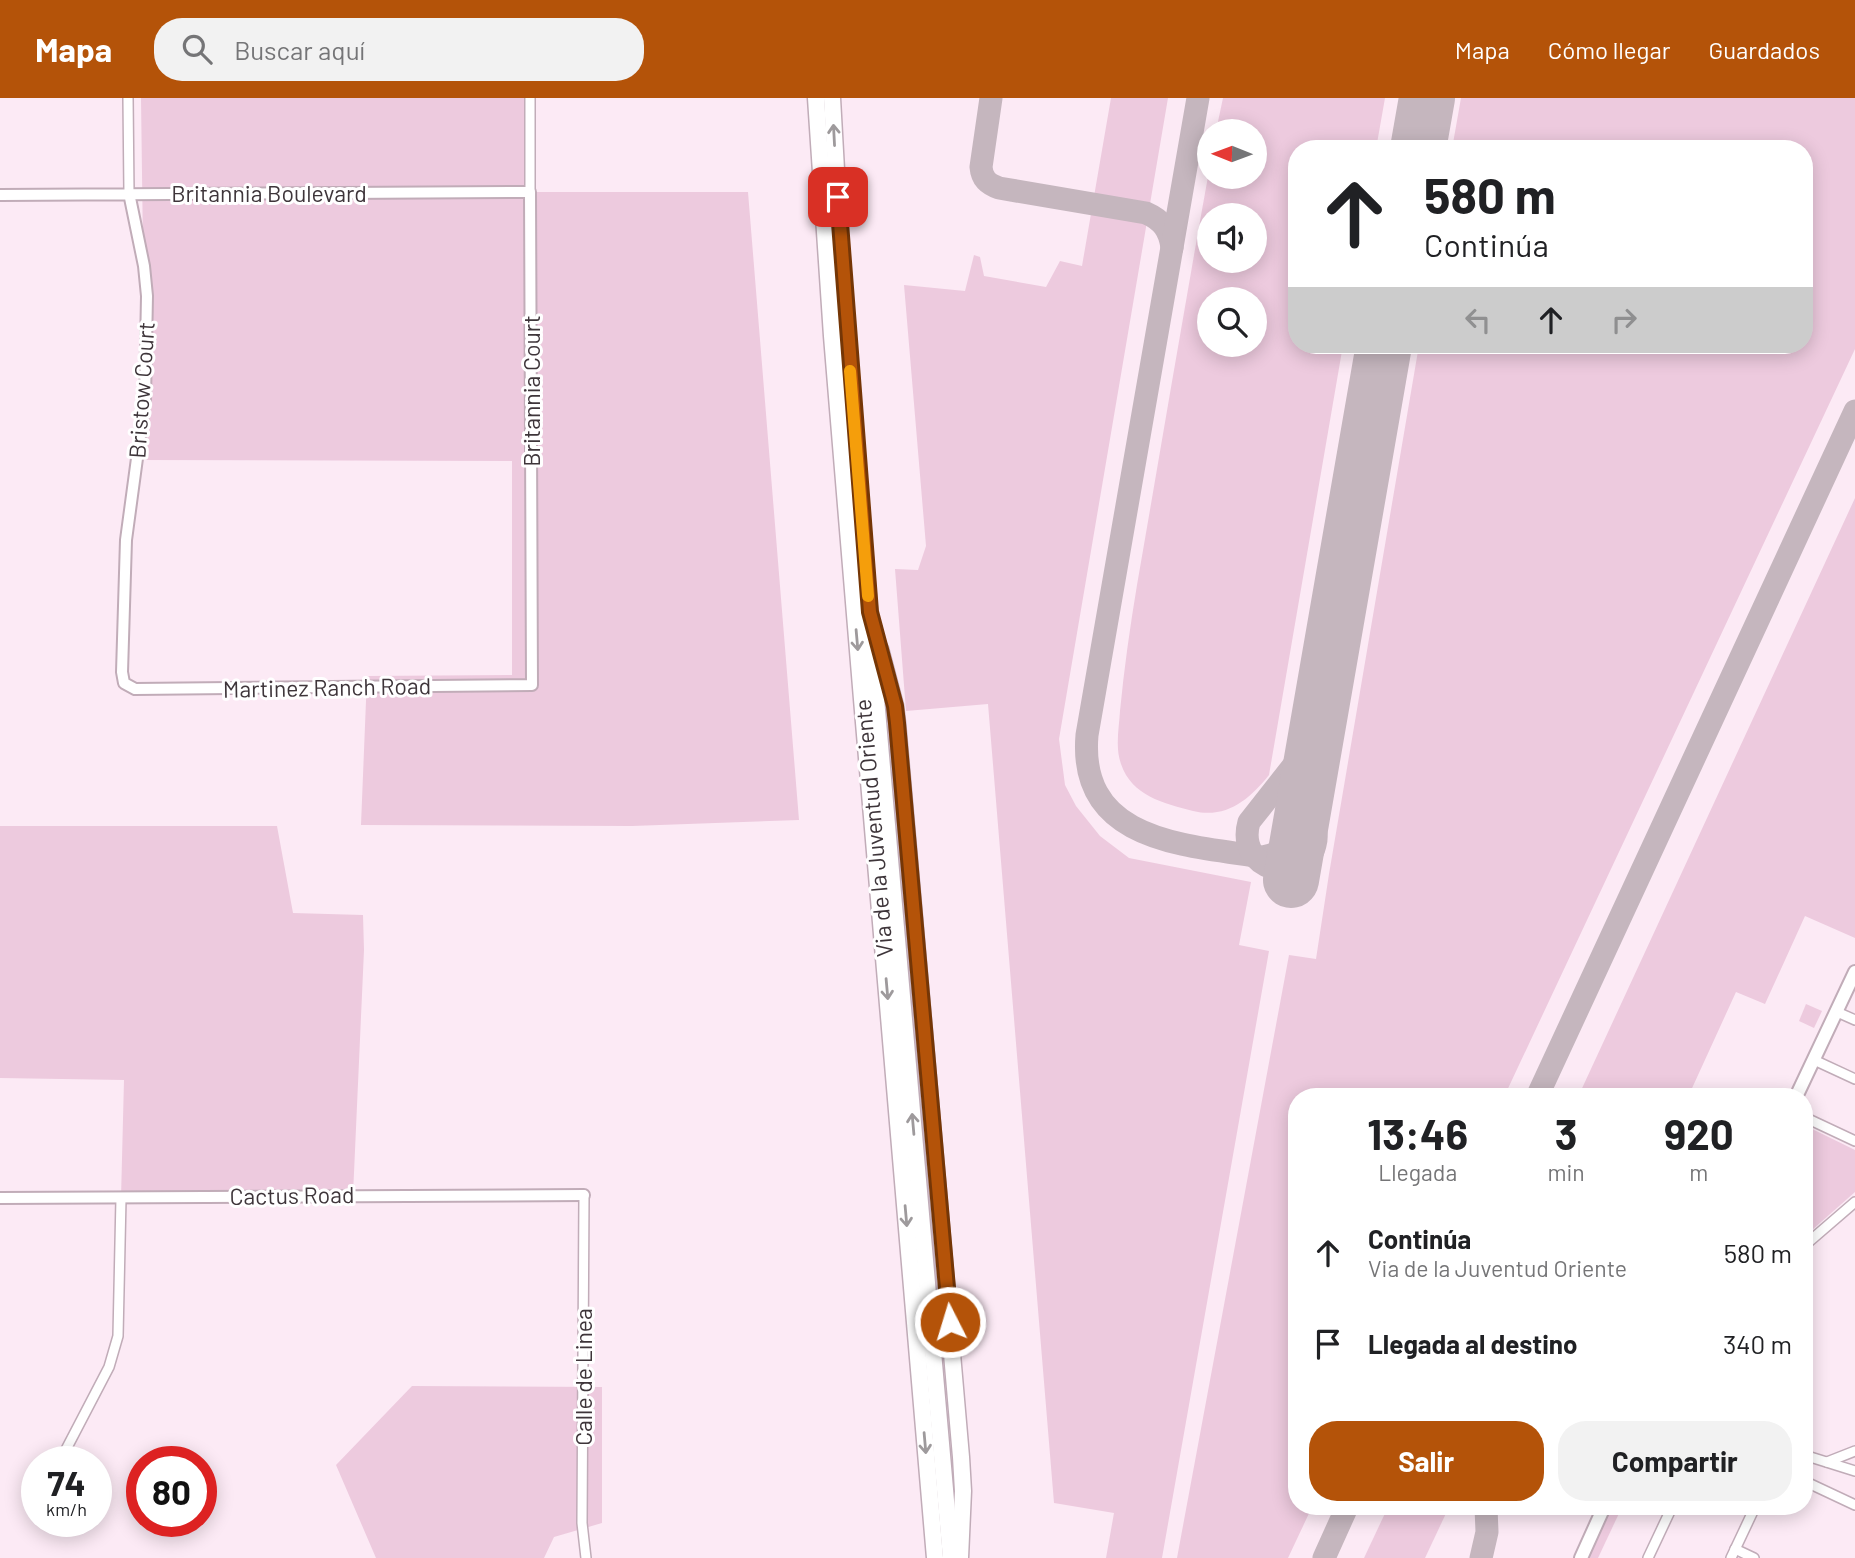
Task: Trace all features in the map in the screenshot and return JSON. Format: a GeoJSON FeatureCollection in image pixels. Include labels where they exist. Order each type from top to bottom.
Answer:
{"type":"FeatureCollection","features":[{"type":"Feature","properties":{"kind":"highway","name":"Via de la Juventud Oriente"},"geometry":{"type":"LineString","coordinates":[[816,98],[870,612],[951,1558]]}},
{"type":"Feature","properties":{"kind":"highway","name":"Via de la Juventud Oriente"},"geometry":{"type":"LineString","coordinates":[[832,98],[836,278],[863,712],[935,1558]]}},
{"type":"Feature","properties":{"kind":"highway"},"geometry":{"type":"LineString","coordinates":[[870,612],[895,706],[908,829],[961,1457],[963,1491],[960,1558]]}},
{"type":"Feature","properties":{"kind":"main road"},"geometry":{"type":"LineString","coordinates":[[1800,1088],[1855,972]]}},
{"type":"Feature","properties":{"kind":"main road"},"geometry":{"type":"LineString","coordinates":[[1581,1558],[1600,1515]]}},
{"type":"Feature","properties":{"kind":"street","name":"Bristow Court"},"geometry":{"type":"LineString","coordinates":[[124,683],[122,672],[126,553],[145,399],[147,296],[144,266],[128,193],[128,98]]}},
{"type":"Feature","properties":{"kind":"street","name":"Britannia Court"},"geometry":{"type":"LineString","coordinates":[[530,98],[532,685]]}},
{"type":"Feature","properties":{"kind":"street","name":"Britannia Boulevard"},"geometry":{"type":"LineString","coordinates":[[3,194],[530,192]]}},
{"type":"Feature","properties":{"kind":"street","name":"Martinez Ranch Road"},"geometry":{"type":"LineString","coordinates":[[124,683],[135,689],[532,685]]}},
{"type":"Feature","properties":{"kind":"street"},"geometry":{"type":"LineString","coordinates":[[1837,1012],[1855,1020]]}},
{"type":"Feature","properties":{"kind":"street"},"geometry":{"type":"LineString","coordinates":[[1814,1060],[1855,1079]]}},
{"type":"Feature","properties":{"kind":"street"},"geometry":{"type":"LineString","coordinates":[[1813,1121],[1855,1141]]}},
{"type":"Feature","properties":{"kind":"street","name":"Cactus Road"},"geometry":{"type":"LineString","coordinates":[[0,1198],[311,1194],[584,1195]]}},
{"type":"Feature","properties":{"kind":"street","name":"Calle de Linea"},"geometry":{"type":"LineString","coordinates":[[584,1195],[582,1523],[586,1558]]}},
{"type":"Feature","properties":{"kind":"street"},"geometry":{"type":"LineString","coordinates":[[68,1446],[109,1367],[118,1336],[121,1198]]}},
{"type":"Feature","properties":{"kind":"street"},"geometry":{"type":"LineString","coordinates":[[1813,1238],[1855,1202]]}},
{"type":"Feature","properties":{"kind":"street"},"geometry":{"type":"LineString","coordinates":[[1827,1462],[1855,1451]]}},
{"type":"Feature","properties":{"kind":"street"},"geometry":{"type":"LineString","coordinates":[[1813,1458],[1855,1471]]}},
{"type":"Feature","properties":{"kind":"street"},"geometry":{"type":"LineString","coordinates":[[1813,1485],[1855,1506]]}},
{"type":"Feature","properties":{"kind":"street"},"geometry":{"type":"LineString","coordinates":[[1648,1558],[1668,1515]]}},
{"type":"Feature","properties":{"kind":"street"},"geometry":{"type":"LineString","coordinates":[[1751,1515],[1733,1554],[1754,1558]]}},
{"type":"Feature","properties":{"kind":"shaded area"},"geometry":{"type":"Polygon","coordinates":[[[141,98],[530,98],[531,192],[748,192],[799,820],[632,826],[361,825],[367,676],[512,675],[512,461],[137,460],[145,399],[141,98]]]}},
{"type":"Feature","properties":{"kind":"shaded area"},"geometry":{"type":"Polygon","coordinates":[[[1111,98],[1168,98],[1059,739],[1065,785],[1076,806],[1100,836],[1129,858],[1251,882],[1239,945],[1269,951],[1162,1558],[1106,1558],[1114,1513],[1054,1503],[988,704],[906,711],[895,569],[918,570],[926,546],[904,285],[965,291],[974,255],[980,257],[984,276],[1046,287],[1060,261],[1082,266],[1111,98]]]}},
{"type":"Feature","properties":{"kind":"shaded area"},"geometry":{"type":"Polygon","coordinates":[[[1223,98],[1385,98],[1378,140],[1288,140],[1288,354],[1341,354],[1269,775],[1236,805],[1226,810],[1205,813],[1171,805],[1141,791],[1126,775],[1118,751],[1123,680],[1134,601],[1197,240],[1197,273],[1267,273],[1267,203],[1203,203],[1206,189],[1267,189],[1267,119],[1219,119],[1223,98]]]}},
{"type":"Feature","properties":{"kind":"shaded area"},"geometry":{"type":"Polygon","coordinates":[[[1461,98],[1855,98],[1855,349],[1508,1088],[1288,1088],[1288,1515],[1308,1515],[1288,1558],[1177,1558],[1289,955],[1316,959],[1417,354],[1813,354],[1813,140],[1454,140],[1461,98]]]}},
{"type":"Feature","properties":{"kind":"shaded area"},"geometry":{"type":"Polygon","coordinates":[[[1855,498],[1855,938],[1805,916],[1765,1004],[1736,992],[1692,1088],[1582,1088],[1855,498]]]}},
{"type":"Feature","properties":{"kind":"shaded area"},"geometry":{"type":"Polygon","coordinates":[[[0,826],[277,826],[293,913],[363,915],[364,950],[353,1195],[121,1198],[124,1080],[0,1078],[0,826]]]}},
{"type":"Feature","properties":{"kind":"shaded area"},"geometry":{"type":"Polygon","coordinates":[[[1806,1004],[1822,1011],[1814,1028],[1799,1021],[1806,1004]]]}},
{"type":"Feature","properties":{"kind":"shaded area"},"geometry":{"type":"Polygon","coordinates":[[[1813,1129],[1855,1150],[1855,1192],[1813,1229],[1813,1129]]]}},
{"type":"Feature","properties":{"kind":"shaded area"},"geometry":{"type":"Polygon","coordinates":[[[412,1386],[602,1387],[602,1523],[554,1537],[544,1558],[376,1558],[336,1465],[412,1386]]]}},
{"type":"Feature","properties":{"kind":"shaded area"},"geometry":{"type":"Polygon","coordinates":[[[1384,1515],[1445,1515],[1425,1558],[1364,1558],[1384,1515]]]}},
{"type":"Feature","properties":{"kind":"shaded area"},"geometry":{"type":"Polygon","coordinates":[[[1608,1515],[1618,1515],[1598,1558],[1589,1558],[1608,1515]]]}},
{"type":"Feature","properties":{"kind":"taxiway"},"geometry":{"type":"LineString","coordinates":[[991,98],[981,167],[984,178],[989,183],[999,188],[1146,213],[1164,226],[1172,248]]}},
{"type":"Feature","properties":{"kind":"taxiway"},"geometry":{"type":"LineString","coordinates":[[1198,98],[1087,735],[1089,770],[1100,798],[1118,817],[1142,832],[1170,841],[1262,857],[1285,847],[1300,827]]}},
{"type":"Feature","properties":{"kind":"taxiway"},"geometry":{"type":"LineString","coordinates":[[1541,1088],[1855,411]]}},
{"type":"Feature","properties":{"kind":"taxiway"},"geometry":{"type":"LineString","coordinates":[[1308,787],[1308,809],[1316,839],[1308,858],[1298,866],[1286,870],[1261,862],[1252,852],[1247,839],[1249,822],[1312,742],[1319,722]]}},
{"type":"Feature","properties":{"kind":"taxiway"},"geometry":{"type":"LineString","coordinates":[[1324,1558],[1343,1515]]}},
{"type":"Feature","properties":{"kind":"taxiway"},"geometry":{"type":"LineString","coordinates":[[1481,1558],[1487,1532],[1486,1515]]}},
{"type":"Feature","properties":{"kind":"runway"},"geometry":{"type":"LineString","coordinates":[[1420,140],[1427,98]]}},
{"type":"Feature","properties":{"kind":"runway"},"geometry":{"type":"LineString","coordinates":[[1291,880],[1382,354]]}},
{"type":"Feature","properties":{"kind":"slow traffic"},"geometry":{"type":"LineString","coordinates":[[850,371],[868,596]]}},
{"type":"Feature","properties":{"kind":"route"},"geometry":{"type":"LineString","coordinates":[[838,197],[870,612],[897,723],[950,1322]]}}]}
